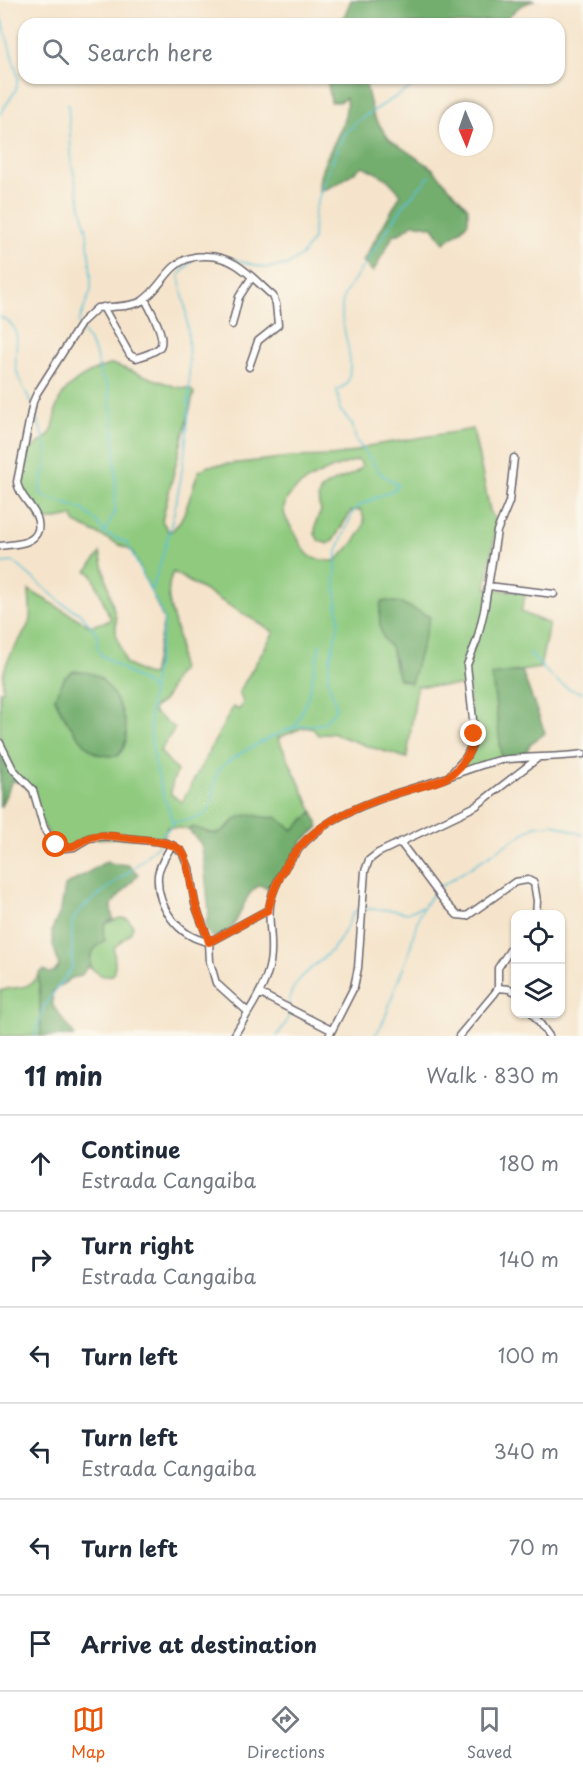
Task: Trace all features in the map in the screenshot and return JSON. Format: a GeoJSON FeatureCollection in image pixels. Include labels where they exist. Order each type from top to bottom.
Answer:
{"type":"FeatureCollection","features":[{"type":"Feature","properties":{"kind":"street"},"geometry":{"type":"LineString","coordinates":[[0,546],[25,543],[34,538],[37,532],[39,523],[20,493],[17,482],[33,402],[47,375],[92,310],[132,304],[145,298],[173,268],[188,258],[195,256],[224,258],[242,268],[275,298],[279,322],[258,341],[249,367]]}},
{"type":"Feature","properties":{"kind":"street"},"geometry":{"type":"LineString","coordinates":[[232,325],[239,297],[252,278]]}},
{"type":"Feature","properties":{"kind":"street"},"geometry":{"type":"LineString","coordinates":[[103,307],[130,355],[136,358],[158,349],[162,341],[161,333],[145,298]]}},
{"type":"Feature","properties":{"kind":"street"},"geometry":{"type":"LineString","coordinates":[[449,776],[466,757],[473,743],[474,729],[467,665],[480,629],[500,521],[509,502],[514,458]]}},
{"type":"Feature","properties":{"kind":"street"},"geometry":{"type":"LineString","coordinates":[[489,586],[554,594]]}},
{"type":"Feature","properties":{"kind":"street"},"geometry":{"type":"LineString","coordinates":[[0,743],[13,769],[33,790],[44,828],[56,845],[65,848],[74,847],[88,838],[98,836],[163,842],[182,852],[188,862],[195,904],[209,942],[210,962],[216,983],[248,1012]]}},
{"type":"Feature","properties":{"kind":"street"},"geometry":{"type":"LineString","coordinates":[[234,1036],[259,993],[270,964],[268,910],[274,888],[304,840],[346,813],[376,800],[494,762],[583,754]]}},
{"type":"Feature","properties":{"kind":"street"},"geometry":{"type":"LineString","coordinates":[[259,993],[330,1033],[342,1014],[354,987],[366,867],[369,860],[378,852],[476,806],[538,758]]}},
{"type":"Feature","properties":{"kind":"street"},"geometry":{"type":"LineString","coordinates":[[400,842],[444,901],[458,915],[467,916],[515,882],[528,880],[534,883],[536,910]]}},
{"type":"Feature","properties":{"kind":"street"},"geometry":{"type":"LineString","coordinates":[[172,845],[158,875],[166,911],[177,926],[209,942],[268,910]]}},
{"type":"Feature","properties":{"kind":"street"},"geometry":{"type":"LineString","coordinates":[[459,1036],[498,988],[498,968],[511,948]]}},
{"type":"Feature","properties":{"kind":"street"},"geometry":{"type":"LineString","coordinates":[[498,988],[511,990]]}},
{"type":"Feature","properties":{"kind":"street"},"geometry":{"type":"LineString","coordinates":[[536,1018],[549,1036]]}},
{"type":"Feature","properties":{"kind":"green space"},"geometry":{"type":"Polygon","coordinates":[[[351,0],[535,0],[520,6],[507,18],[344,18],[351,0]]]}},
{"type":"Feature","properties":{"kind":"green space"},"geometry":{"type":"Polygon","coordinates":[[[328,84],[366,84],[373,115],[389,139],[432,168],[468,208],[468,222],[460,231],[444,243],[433,227],[414,223],[399,234],[394,234],[373,272],[363,261],[401,194],[386,178],[363,166],[337,184],[319,192],[319,180],[324,163],[341,127],[346,108],[346,98],[339,102],[331,102],[328,84]]]}},
{"type":"Feature","properties":{"kind":"green space"},"geometry":{"type":"Polygon","coordinates":[[[112,364],[176,387],[190,389],[194,393],[162,521],[169,532],[175,528],[184,514],[199,471],[208,466],[291,457],[339,455],[368,446],[473,429],[490,511],[497,522],[486,588],[526,593],[521,612],[549,624],[540,668],[492,675],[502,759],[460,772],[473,738],[468,686],[417,686],[407,758],[332,733],[318,735],[312,727],[302,728],[278,738],[313,812],[293,830],[276,817],[269,819],[251,814],[231,823],[221,833],[213,834],[192,827],[188,829],[167,827],[165,835],[161,837],[82,839],[72,851],[57,845],[36,816],[35,802],[31,792],[11,772],[0,751],[0,691],[3,691],[4,670],[7,662],[30,620],[29,590],[90,626],[111,620],[92,574],[87,571],[100,553],[116,619],[116,633],[126,664],[144,674],[152,675],[164,620],[132,551],[75,523],[73,516],[40,522],[19,487],[26,453],[51,432],[56,409],[64,392],[78,379],[112,364]],[[359,460],[326,471],[302,484],[286,501],[284,514],[287,520],[303,548],[315,559],[335,561],[353,542],[363,525],[361,510],[351,511],[333,541],[328,544],[319,541],[315,534],[316,522],[321,511],[318,500],[320,492],[325,486],[357,471],[362,466],[359,460]],[[173,572],[169,597],[178,637],[181,671],[175,677],[166,697],[154,707],[153,712],[175,728],[160,751],[177,771],[171,794],[182,802],[233,707],[239,710],[243,702],[239,692],[274,632],[173,572]],[[401,603],[392,651],[395,668],[429,617],[401,603]],[[65,677],[55,699],[72,729],[96,754],[122,711],[101,678],[65,677]]]}},
{"type":"Feature","properties":{"kind":"green space"},"geometry":{"type":"Polygon","coordinates":[[[381,602],[401,603],[430,617],[411,683],[399,679],[391,648],[381,630],[379,616],[381,602]]]}},
{"type":"Feature","properties":{"kind":"green space"},"geometry":{"type":"Polygon","coordinates":[[[74,671],[95,675],[114,695],[126,728],[126,739],[117,756],[100,755],[86,745],[67,721],[58,704],[55,698],[65,677],[74,671]]]}},
{"type":"Feature","properties":{"kind":"green space"},"geometry":{"type":"Polygon","coordinates":[[[522,671],[545,733],[530,744],[524,758],[502,759],[492,675],[522,671]]]}},
{"type":"Feature","properties":{"kind":"green space"},"geometry":{"type":"Polygon","coordinates":[[[0,751],[8,767],[21,782],[12,781],[0,808],[0,751]]]}},
{"type":"Feature","properties":{"kind":"green space"},"geometry":{"type":"Polygon","coordinates":[[[313,812],[319,827],[302,842],[272,892],[261,885],[253,890],[230,929],[222,935],[211,937],[205,926],[209,911],[201,844],[188,829],[196,828],[216,834],[240,817],[251,815],[276,817],[293,830],[313,812]]]}},
{"type":"Feature","properties":{"kind":"green space"},"geometry":{"type":"Polygon","coordinates":[[[107,861],[107,863],[128,865],[138,874],[112,905],[113,919],[105,924],[103,934],[105,940],[95,948],[91,955],[91,968],[87,967],[81,976],[72,978],[52,993],[53,1006],[75,1036],[41,1036],[39,973],[44,970],[49,973],[54,972],[59,966],[52,930],[61,910],[65,886],[107,861]]]}},
{"type":"Feature","properties":{"kind":"green space"},"geometry":{"type":"Polygon","coordinates":[[[120,918],[128,919],[133,926],[131,932],[114,948],[113,975],[102,976],[91,968],[91,955],[95,948],[105,940],[103,934],[105,924],[120,918]]]}},
{"type":"Feature","properties":{"kind":"green space"},"geometry":{"type":"Polygon","coordinates":[[[39,975],[41,1036],[0,1036],[0,991],[30,984],[39,975]]]}},
{"type":"Feature","properties":{"kind":"waterway"},"geometry":{"type":"LineString","coordinates":[[0,13],[18,77],[16,90],[0,114]]}},
{"type":"Feature","properties":{"kind":"waterway"},"geometry":{"type":"LineString","coordinates":[[233,259],[265,268],[288,265],[302,255],[313,239],[314,214],[323,184],[344,134],[360,119],[416,84]]}},
{"type":"Feature","properties":{"kind":"waterway"},"geometry":{"type":"LineString","coordinates":[[68,103],[72,166],[87,232],[91,274],[91,290],[78,324]]}},
{"type":"Feature","properties":{"kind":"waterway"},"geometry":{"type":"LineString","coordinates":[[160,839],[174,822],[197,818],[207,812],[212,800],[217,773],[223,765],[282,732],[300,726],[323,724],[335,710],[336,706],[328,681],[330,660],[339,621],[335,582],[337,551],[353,512],[358,506],[395,489],[398,485],[381,474],[356,440],[352,424],[340,410],[337,390],[347,384],[350,372],[342,306],[344,295],[406,202],[430,176]]}},
{"type":"Feature","properties":{"kind":"waterway"},"geometry":{"type":"LineString","coordinates":[[151,591],[175,509],[185,451],[188,422],[189,352],[186,311],[179,275],[193,260]]}},
{"type":"Feature","properties":{"kind":"waterway"},"geometry":{"type":"LineString","coordinates":[[0,317],[14,327],[17,341],[15,364],[31,403]]}},
{"type":"Feature","properties":{"kind":"waterway"},"geometry":{"type":"LineString","coordinates":[[81,328],[95,352],[101,377],[108,386],[114,430],[115,511],[105,532]]}},
{"type":"Feature","properties":{"kind":"waterway"},"geometry":{"type":"LineString","coordinates":[[34,411],[47,455],[41,495],[84,510],[97,522],[104,533],[127,543],[163,616],[164,622],[152,691],[150,724],[157,773],[173,821]]}},
{"type":"Feature","properties":{"kind":"waterway"},"geometry":{"type":"LineString","coordinates":[[0,563],[14,562],[62,603],[81,614],[98,635],[97,647],[100,654],[149,686],[151,691]]}},
{"type":"Feature","properties":{"kind":"waterway"},"geometry":{"type":"LineString","coordinates":[[295,727],[308,697],[320,644]]}},
{"type":"Feature","properties":{"kind":"waterway"},"geometry":{"type":"LineString","coordinates":[[529,652],[560,684],[583,692]]}},
{"type":"Feature","properties":{"kind":"waterway"},"geometry":{"type":"LineString","coordinates":[[437,889],[535,826],[554,824],[583,835]]}},
{"type":"Feature","properties":{"kind":"waterway"},"geometry":{"type":"LineString","coordinates":[[35,1036],[44,1006],[72,968],[72,924],[76,915],[135,867],[159,844]]}},
{"type":"Feature","properties":{"kind":"waterway"},"geometry":{"type":"LineString","coordinates":[[374,1036],[387,1013],[420,913],[434,893]]}},
{"type":"Feature","properties":{"kind":"waterway"},"geometry":{"type":"LineString","coordinates":[[365,909],[407,913],[421,907]]}},
{"type":"Feature","properties":{"kind":"waterway"},"geometry":{"type":"LineString","coordinates":[[289,1005],[290,996],[299,980],[330,952],[354,912],[360,909]]}},
{"type":"Feature","properties":{"kind":"waterway"},"geometry":{"type":"LineString","coordinates":[[277,1036],[287,1021],[289,1010]]}},
{"type":"Feature","properties":{"kind":"route"},"geometry":{"type":"LineString","coordinates":[[56,845],[71,848],[93,836],[105,836],[163,842],[177,848],[188,862],[195,904],[209,942],[268,910],[278,880],[304,840],[346,813],[376,800],[449,776],[469,753],[474,734]]}}]}
